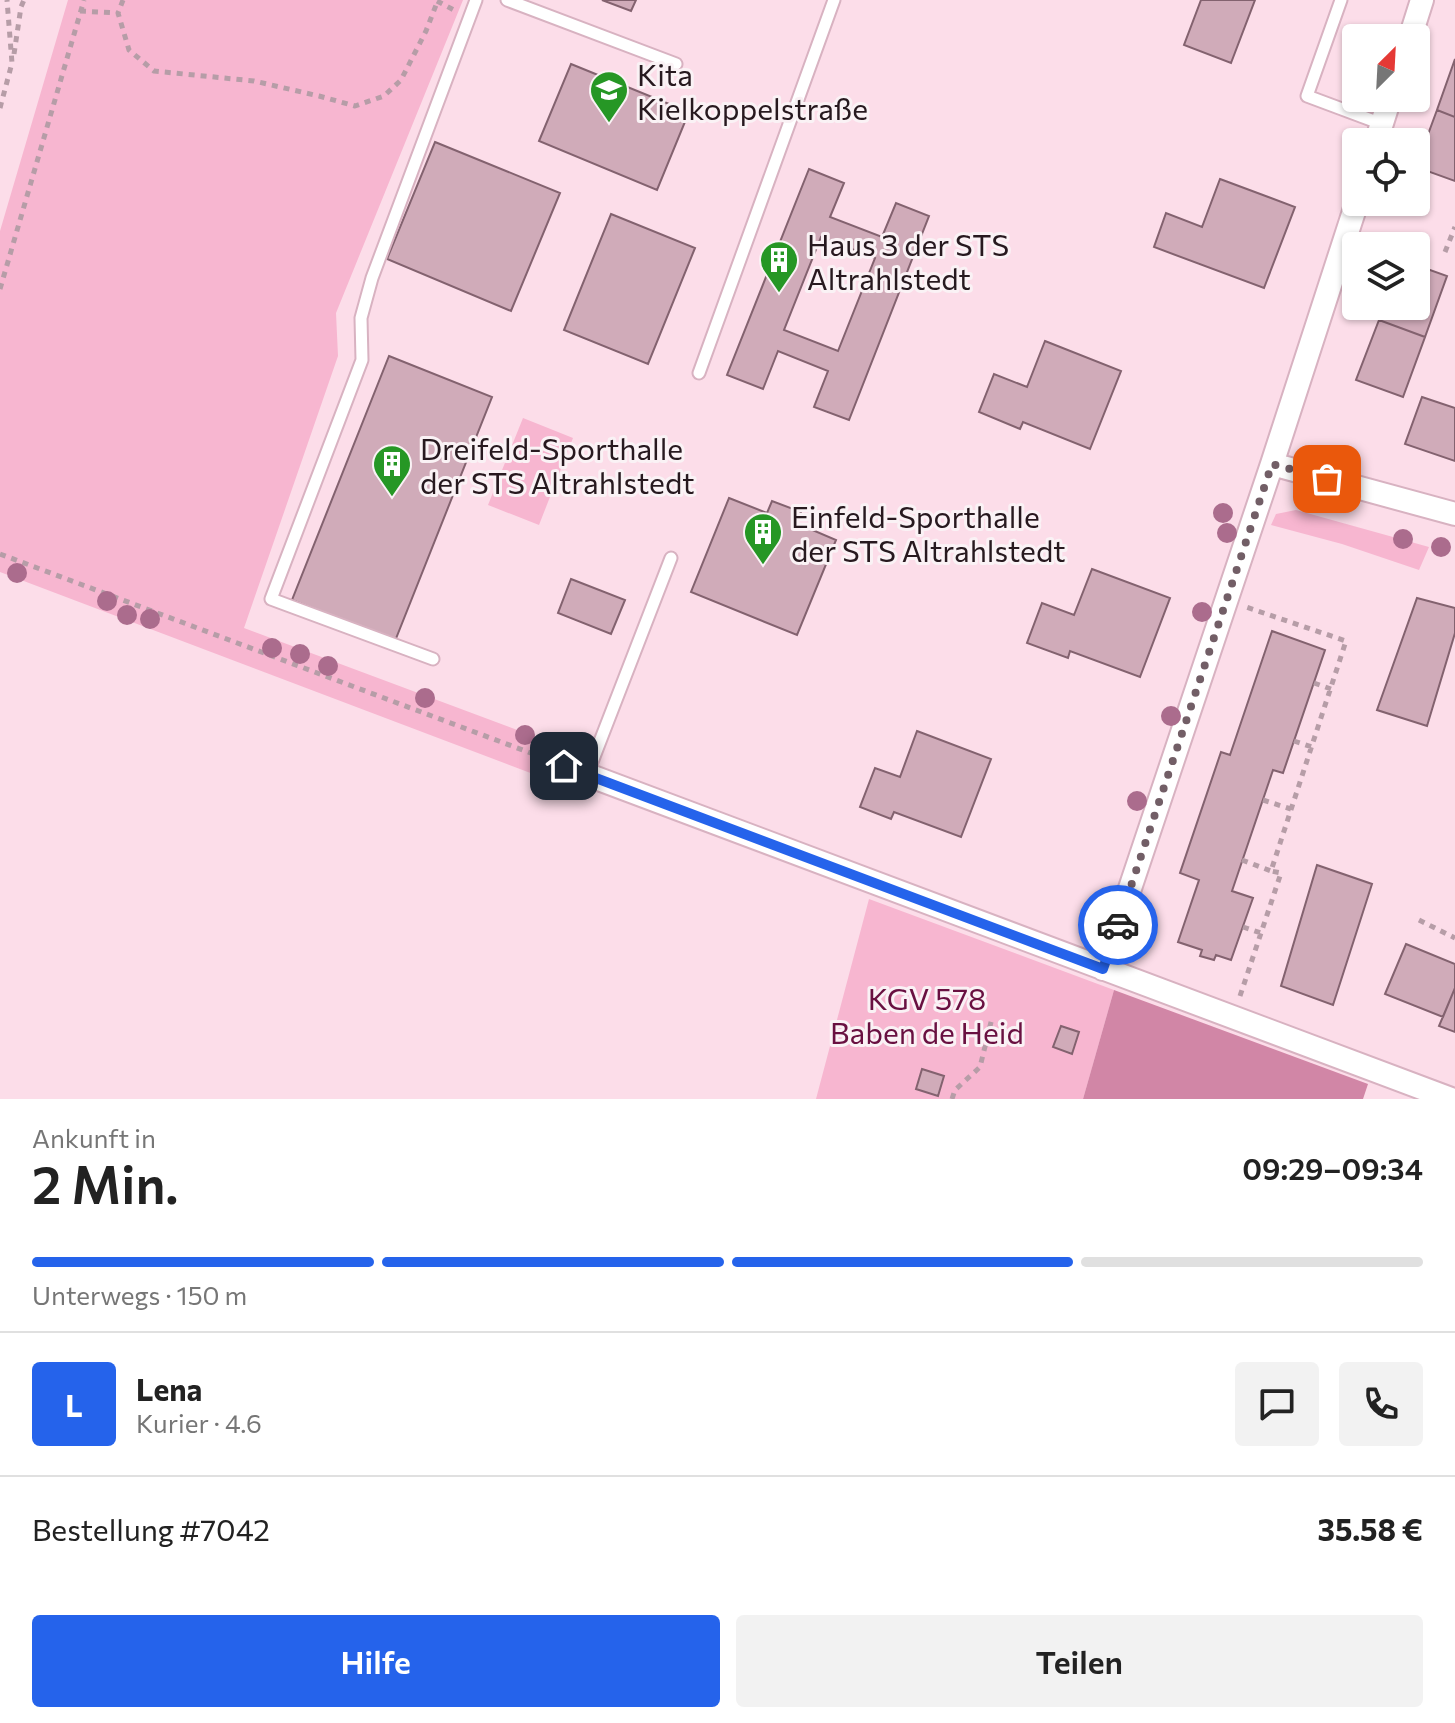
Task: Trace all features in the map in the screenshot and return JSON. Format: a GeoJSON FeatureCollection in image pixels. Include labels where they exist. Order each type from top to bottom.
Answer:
{"type":"FeatureCollection","features":[{"type":"Feature","properties":{"kind":"street"},"geometry":{"type":"LineString","coordinates":[[1414,24],[1422,0]]}},
{"type":"Feature","properties":{"kind":"street"},"geometry":{"type":"LineString","coordinates":[[1103,969],[1352,216]]}},
{"type":"Feature","properties":{"kind":"street"},"geometry":{"type":"LineString","coordinates":[[1272,464],[1455,514]]}},
{"type":"Feature","properties":{"kind":"street"},"geometry":{"type":"LineString","coordinates":[[564,766],[1451,1099]]}},
{"type":"Feature","properties":{"kind":"lane"},"geometry":{"type":"LineString","coordinates":[[433,659],[271,599],[362,360],[361,318],[372,278],[476,0]]}},
{"type":"Feature","properties":{"kind":"lane"},"geometry":{"type":"LineString","coordinates":[[507,0],[676,64]]}},
{"type":"Feature","properties":{"kind":"lane"},"geometry":{"type":"LineString","coordinates":[[699,373],[834,0]]}},
{"type":"Feature","properties":{"kind":"lane"},"geometry":{"type":"LineString","coordinates":[[1341,0],[1307,96],[1369,128]]}},
{"type":"Feature","properties":{"kind":"lane"},"geometry":{"type":"LineString","coordinates":[[587,775],[671,558]]}},
{"type":"Feature","properties":{"kind":"path"},"geometry":{"type":"LineString","coordinates":[[7,0],[12,63]]}},
{"type":"Feature","properties":{"kind":"path"},"geometry":{"type":"LineString","coordinates":[[0,108],[24,0]]}},
{"type":"Feature","properties":{"kind":"path"},"geometry":{"type":"LineString","coordinates":[[0,289],[84,0]]}},
{"type":"Feature","properties":{"kind":"path"},"geometry":{"type":"LineString","coordinates":[[123,0],[118,13],[129,50],[154,71],[254,81],[355,106],[384,96],[401,80],[438,0]]}},
{"type":"Feature","properties":{"kind":"path"},"geometry":{"type":"LineString","coordinates":[[80,11],[118,13]]}},
{"type":"Feature","properties":{"kind":"path"},"geometry":{"type":"LineString","coordinates":[[1445,252],[1455,227]]}},
{"type":"Feature","properties":{"kind":"path"},"geometry":{"type":"LineString","coordinates":[[0,554],[564,766]]}},
{"type":"Feature","properties":{"kind":"path"},"geometry":{"type":"LineString","coordinates":[[1227,600],[1346,641],[1271,871]]}},
{"type":"Feature","properties":{"kind":"path"},"geometry":{"type":"LineString","coordinates":[[1314,683],[1331,689]]}},
{"type":"Feature","properties":{"kind":"path"},"geometry":{"type":"LineString","coordinates":[[1294,741],[1312,747]]}},
{"type":"Feature","properties":{"kind":"path"},"geometry":{"type":"LineString","coordinates":[[1263,800],[1291,809]]}},
{"type":"Feature","properties":{"kind":"path"},"geometry":{"type":"LineString","coordinates":[[1233,1018],[1281,873],[1242,860]]}},
{"type":"Feature","properties":{"kind":"path"},"geometry":{"type":"LineString","coordinates":[[1419,920],[1455,938]]}},
{"type":"Feature","properties":{"kind":"path"},"geometry":{"type":"LineString","coordinates":[[1243,927],[1261,933]]}},
{"type":"Feature","properties":{"kind":"path"},"geometry":{"type":"LineString","coordinates":[[952,1099],[955,1090],[980,1067],[992,1018]]}},
{"type":"Feature","properties":{"kind":"green space"},"geometry":{"type":"Polygon","coordinates":[[[68,0],[463,0],[336,313],[338,356],[244,628],[568,749],[557,783],[0,572],[0,231],[68,0]]]}},
{"type":"Feature","properties":{"kind":"green space"},"geometry":{"type":"Polygon","coordinates":[[[523,418],[573,438],[539,525],[488,505],[523,418]]]}},
{"type":"Feature","properties":{"kind":"green space"},"geometry":{"type":"Polygon","coordinates":[[[1296,510],[1429,547],[1419,570],[1342,544],[1271,525],[1276,514],[1296,510]]]}},
{"type":"Feature","properties":{"kind":"green space","name":"KGV 578 Baben de Heid"},"geometry":{"type":"Polygon","coordinates":[[[869,899],[1114,990],[1083,1099],[816,1099],[869,899]]]}},
{"type":"Feature","properties":{"kind":"shaded area"},"geometry":{"type":"Polygon","coordinates":[[[1114,990],[1368,1084],[1363,1099],[1083,1099],[1114,990]]]}},
{"type":"Feature","properties":{"kind":"building"},"geometry":{"type":"Polygon","coordinates":[[[602,0],[636,0],[631,11],[602,0]]]}},
{"type":"Feature","properties":{"kind":"building"},"geometry":{"type":"Polygon","coordinates":[[[1201,0],[1255,0],[1231,63],[1184,45],[1201,0]]]}},
{"type":"Feature","properties":{"kind":"building"},"geometry":{"type":"Polygon","coordinates":[[[1455,59],[1455,117],[1437,110],[1455,59]]]}},
{"type":"Feature","properties":{"kind":"building"},"geometry":{"type":"Polygon","coordinates":[[[571,64],[689,112],[657,190],[539,141],[571,64]]]}},
{"type":"Feature","properties":{"kind":"building"},"geometry":{"type":"Polygon","coordinates":[[[1437,110],[1455,117],[1455,181],[1430,172],[1430,129],[1437,110]]]}},
{"type":"Feature","properties":{"kind":"building"},"geometry":{"type":"Polygon","coordinates":[[[435,142],[560,193],[511,311],[387,259],[435,142]]]}},
{"type":"Feature","properties":{"kind":"building","name":"Haus 3 der STS Altrahlstedt"},"geometry":{"type":"Polygon","coordinates":[[[809,169],[844,183],[830,217],[882,237],[896,203],[929,216],[849,420],[814,407],[828,371],[778,351],[763,389],[727,375],[809,169]],[[821,237],[784,330],[838,351],[875,258],[821,237]]]}},
{"type":"Feature","properties":{"kind":"building"},"geometry":{"type":"Polygon","coordinates":[[[1220,179],[1295,207],[1264,288],[1154,247],[1166,213],[1202,227],[1220,179]]]}},
{"type":"Feature","properties":{"kind":"building"},"geometry":{"type":"Polygon","coordinates":[[[611,214],[695,248],[648,364],[564,330],[611,214]]]}},
{"type":"Feature","properties":{"kind":"building"},"geometry":{"type":"Polygon","coordinates":[[[1430,270],[1447,276],[1425,337],[1379,320],[1430,320],[1430,270]]]}},
{"type":"Feature","properties":{"kind":"building"},"geometry":{"type":"Polygon","coordinates":[[[1379,320],[1425,337],[1403,397],[1356,380],[1379,320]]]}},
{"type":"Feature","properties":{"kind":"building"},"geometry":{"type":"Polygon","coordinates":[[[1045,341],[1121,371],[1090,449],[1023,422],[1020,429],[979,412],[994,374],[1027,387],[1045,341]]]}},
{"type":"Feature","properties":{"kind":"building","name":"Dreifeld-Sporthalle der STS Altrahlstedt"},"geometry":{"type":"Polygon","coordinates":[[[389,356],[492,397],[395,641],[292,600],[389,356]]]}},
{"type":"Feature","properties":{"kind":"building"},"geometry":{"type":"Polygon","coordinates":[[[1422,397],[1455,408],[1455,461],[1405,444],[1422,397]]]}},
{"type":"Feature","properties":{"kind":"building","name":"Einfeld-Sporthalle der STS Altrahlstedt"},"geometry":{"type":"Polygon","coordinates":[[[729,498],[767,513],[772,501],[801,512],[796,523],[836,540],[797,635],[691,592],[729,498]]]}},
{"type":"Feature","properties":{"kind":"building"},"geometry":{"type":"Polygon","coordinates":[[[1092,569],[1170,598],[1140,677],[1070,651],[1068,658],[1027,643],[1042,603],[1074,615],[1092,569]]]}},
{"type":"Feature","properties":{"kind":"building"},"geometry":{"type":"Polygon","coordinates":[[[571,579],[625,600],[611,634],[558,613],[571,579]]]}},
{"type":"Feature","properties":{"kind":"building"},"geometry":{"type":"Polygon","coordinates":[[[1417,598],[1455,608],[1455,633],[1427,726],[1377,710],[1417,598]]]}},
{"type":"Feature","properties":{"kind":"building"},"geometry":{"type":"Polygon","coordinates":[[[1272,631],[1325,650],[1283,773],[1273,770],[1232,891],[1253,898],[1231,960],[1216,955],[1214,960],[1200,956],[1202,950],[1178,942],[1199,880],[1180,873],[1221,752],[1230,755],[1272,631]]]}},
{"type":"Feature","properties":{"kind":"building"},"geometry":{"type":"Polygon","coordinates":[[[917,731],[991,759],[961,837],[894,812],[891,819],[860,807],[875,768],[900,777],[917,731]]]}},
{"type":"Feature","properties":{"kind":"building"},"geometry":{"type":"Polygon","coordinates":[[[1317,865],[1372,884],[1333,1005],[1281,986],[1317,865]]]}},
{"type":"Feature","properties":{"kind":"building"},"geometry":{"type":"Polygon","coordinates":[[[1406,944],[1455,964],[1455,988],[1443,1017],[1385,994],[1406,944]]]}},
{"type":"Feature","properties":{"kind":"building"},"geometry":{"type":"Polygon","coordinates":[[[1455,988],[1455,1032],[1439,1026],[1455,988]]]}},
{"type":"Feature","properties":{"kind":"building"},"geometry":{"type":"Polygon","coordinates":[[[1061,1026],[1079,1032],[1072,1054],[1053,1047],[1061,1026]]]}},
{"type":"Feature","properties":{"kind":"building"},"geometry":{"type":"Polygon","coordinates":[[[922,1069],[944,1076],[938,1096],[916,1089],[922,1069]]]}},
{"type":"Feature","properties":{"kind":"way so far"},"geometry":{"type":"LineString","coordinates":[[1118,925],[1272,464],[1327,479]]}},
{"type":"Feature","properties":{"kind":"place","name":"Kita Kielkoppelstraße"},"geometry":{"type":"Point","coordinates":[609,124]}},
{"type":"Feature","properties":{"kind":"place","name":"Haus 3 der STS Altrahlstedt"},"geometry":{"type":"Point","coordinates":[779,294]}},
{"type":"Feature","properties":{"kind":"place","name":"Dreifeld-Sporthalle der STS Altrahlstedt"},"geometry":{"type":"Point","coordinates":[392,498]}},
{"type":"Feature","properties":{"kind":"place","name":"Einfeld-Sporthalle der STS Altrahlstedt"},"geometry":{"type":"Point","coordinates":[763,566]}},
{"type":"Feature","properties":{"kind":"route"},"geometry":{"type":"LineString","coordinates":[[564,766],[1103,969],[1118,925]]}}]}
